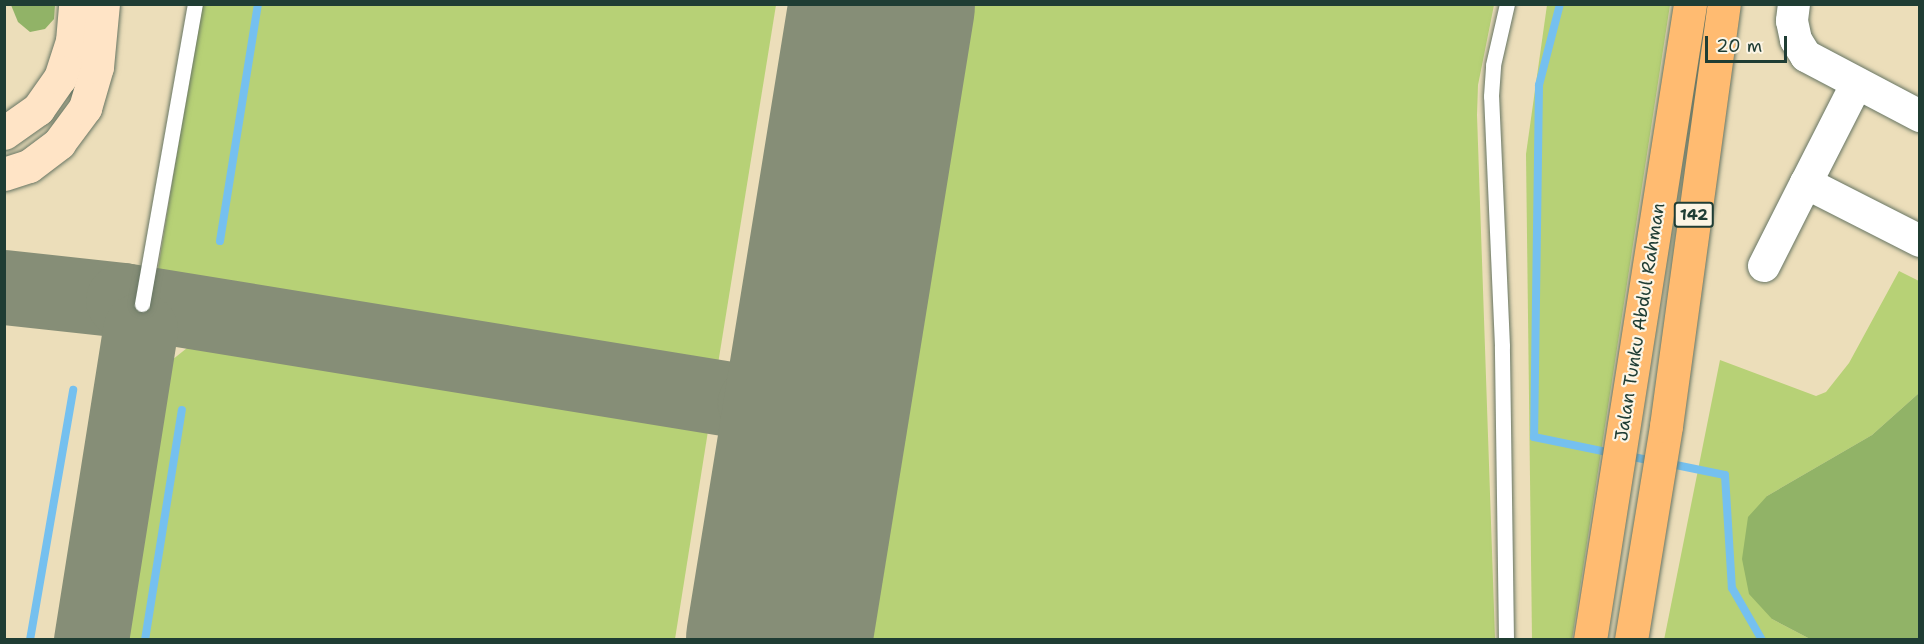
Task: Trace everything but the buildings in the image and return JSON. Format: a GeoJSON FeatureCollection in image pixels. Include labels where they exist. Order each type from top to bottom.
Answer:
{"type":"FeatureCollection","features":[{"type":"Feature","properties":{"kind":"main road"},"geometry":{"type":"LineString","coordinates":[[4,133],[38,109],[60,78],[72,41],[75,4]]}},
{"type":"Feature","properties":{"kind":"main road"},"geometry":{"type":"LineString","coordinates":[[4,174],[28,166],[60,143],[85,108],[97,67],[103,4]]}},
{"type":"Feature","properties":{"kind":"main road","name":"Jalan Tunku Abdul Rahman"},"geometry":{"type":"LineString","coordinates":[[1590,639],[1690,4]]}},
{"type":"Feature","properties":{"kind":"main road","name":"Jalan Tunku Abdul Rahman"},"geometry":{"type":"LineString","coordinates":[[1631,639],[1666,426],[1725,4]]}},
{"type":"Feature","properties":{"kind":"street"},"geometry":{"type":"LineString","coordinates":[[1794,4],[1792,21],[1796,39],[1806,56],[1856,85],[1920,116]]}},
{"type":"Feature","properties":{"kind":"street"},"geometry":{"type":"LineString","coordinates":[[1764,266],[1856,85]]}},
{"type":"Feature","properties":{"kind":"street"},"geometry":{"type":"LineString","coordinates":[[1806,183],[1920,241]]}},
{"type":"Feature","properties":{"kind":"lane"},"geometry":{"type":"LineString","coordinates":[[142,304],[195,4]]}},
{"type":"Feature","properties":{"kind":"lane"},"geometry":{"type":"LineString","coordinates":[[1506,639],[1502,346],[1491,96],[1493,65],[1507,4]]}},
{"type":"Feature","properties":{"kind":"green space"},"geometry":{"type":"Polygon","coordinates":[[[11,5],[55,5],[54,19],[45,29],[30,32],[18,22],[11,5]]]}},
{"type":"Feature","properties":{"kind":"green space"},"geometry":{"type":"Polygon","coordinates":[[[201,5],[776,5],[718,364],[697,375],[155,288],[201,5]]]}},
{"type":"Feature","properties":{"kind":"green space"},"geometry":{"type":"Polygon","coordinates":[[[969,5],[1494,5],[1478,85],[1477,115],[1495,639],[867,639],[969,5]]]}},
{"type":"Feature","properties":{"kind":"green space"},"geometry":{"type":"Polygon","coordinates":[[[1547,5],[1670,5],[1572,640],[1532,639],[1526,154],[1547,5]]]}},
{"type":"Feature","properties":{"kind":"green space"},"geometry":{"type":"Polygon","coordinates":[[[1899,271],[1919,281],[1919,393],[1872,435],[1767,496],[1772,619],[1810,639],[1664,640],[1720,360],[1816,396],[1826,392],[1849,363],[1899,271]]]}},
{"type":"Feature","properties":{"kind":"green space"},"geometry":{"type":"Polygon","coordinates":[[[213,332],[689,408],[702,417],[708,431],[675,639],[109,639],[152,376],[202,336],[213,332]]]}},
{"type":"Feature","properties":{"kind":"green space"},"geometry":{"type":"Polygon","coordinates":[[[1919,393],[1919,639],[1810,639],[1772,619],[1749,594],[1742,559],[1748,517],[1767,496],[1872,435],[1919,393]]]}},
{"type":"Feature","properties":{"kind":"waterway"},"geometry":{"type":"LineString","coordinates":[[220,241],[258,4]]}},
{"type":"Feature","properties":{"kind":"waterway"},"geometry":{"type":"LineString","coordinates":[[1560,4],[1539,85],[1534,437],[1612,453]]}},
{"type":"Feature","properties":{"kind":"waterway"},"geometry":{"type":"LineString","coordinates":[[30,640],[73,390]]}},
{"type":"Feature","properties":{"kind":"waterway"},"geometry":{"type":"LineString","coordinates":[[145,640],[182,410]]}},
{"type":"Feature","properties":{"kind":"waterway"},"geometry":{"type":"LineString","coordinates":[[1624,455],[1653,461]]}},
{"type":"Feature","properties":{"kind":"waterway"},"geometry":{"type":"LineString","coordinates":[[1666,463],[1725,475],[1732,588],[1762,640]]}},
{"type":"Feature","properties":{"kind":"taxiway"},"geometry":{"type":"LineString","coordinates":[[4,287],[123,300],[755,403]]}},
{"type":"Feature","properties":{"kind":"taxiway"},"geometry":{"type":"LineString","coordinates":[[91,640],[140,330]]}},
{"type":"Feature","properties":{"kind":"taxiway"},"geometry":{"type":"LineString","coordinates":[[806,475],[796,438],[787,421],[755,403],[784,398],[798,391],[815,372],[827,345]]}},
{"type":"Feature","properties":{"kind":"runway"},"geometry":{"type":"LineString","coordinates":[[779,640],[882,4]]}}]}
